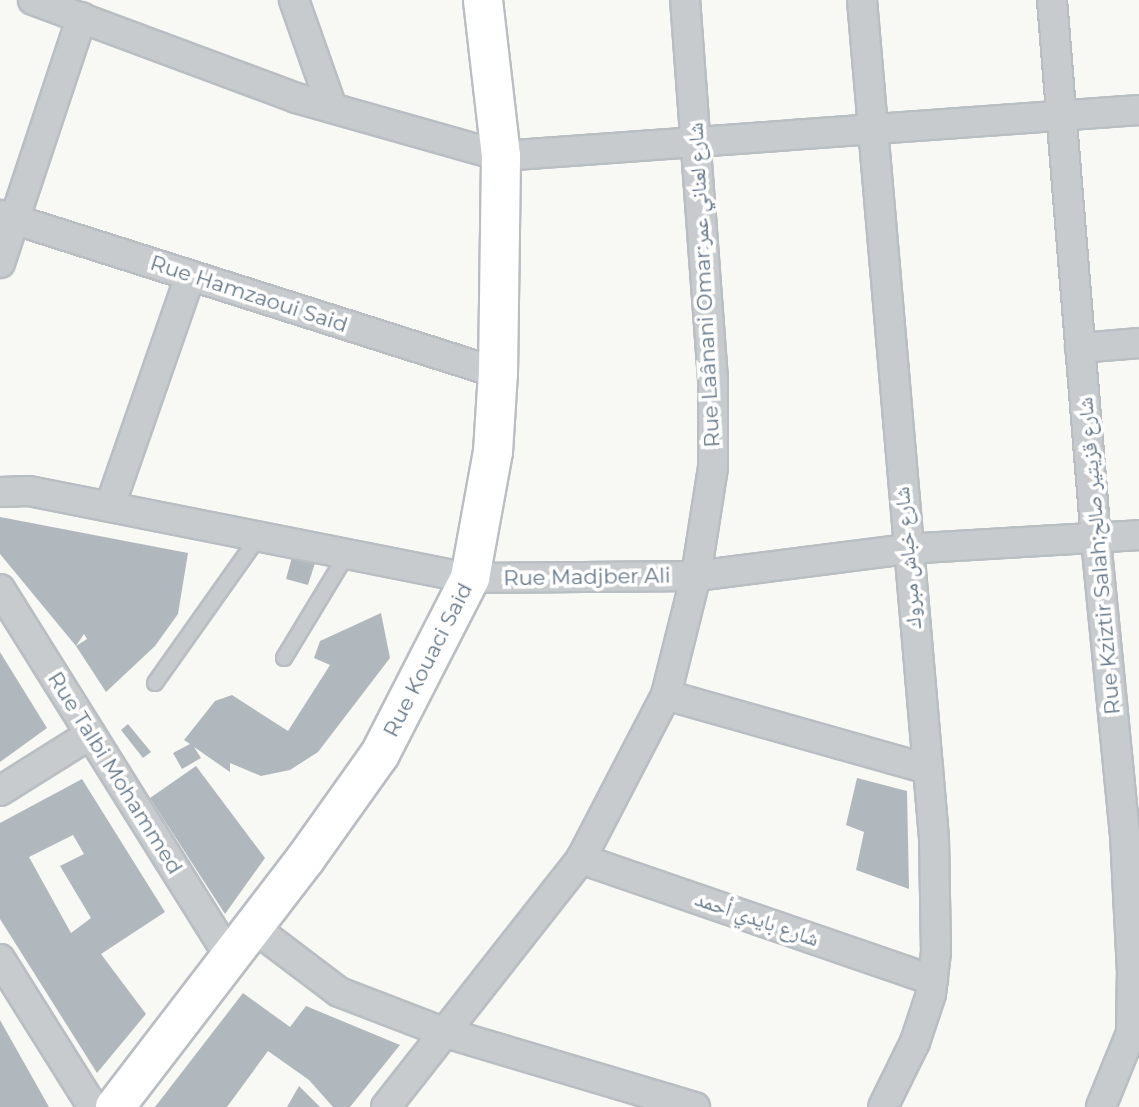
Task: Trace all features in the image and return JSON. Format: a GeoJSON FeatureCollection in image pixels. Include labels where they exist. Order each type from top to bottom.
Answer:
{"type":"FeatureCollection","features":[{"type":"Feature","properties":{"kind":"street"},"geometry":{"type":"LineString","coordinates":[[33,0],[332,108],[501,156],[698,144],[872,128],[1139,110]]}},
{"type":"Feature","properties":{"kind":"street"},"geometry":{"type":"LineString","coordinates":[[294,0],[332,108]]}},
{"type":"Feature","properties":{"kind":"street","name":"Rue Kouaci Said"},"geometry":{"type":"LineString","coordinates":[[115,1107],[253,927],[380,754],[470,578],[493,452],[498,373],[501,156],[483,0]]}},
{"type":"Feature","properties":{"kind":"street","name":"Rue Laânani Omar;شارع لعناني عمر"},"geometry":{"type":"LineString","coordinates":[[386,1107],[581,859],[666,695],[696,576],[713,467],[698,144],[685,0]]}},
{"type":"Feature","properties":{"kind":"street","name":"شارع خباش مبروك"},"geometry":{"type":"LineString","coordinates":[[862,0],[906,549],[934,850],[933,979],[915,1042],[883,1107]]}},
{"type":"Feature","properties":{"kind":"street","name":"Rue Kziztir Salah;شارع قزيتير صالح"},"geometry":{"type":"LineString","coordinates":[[1052,0],[1096,540],[1127,734],[1133,880],[1131,1033],[1101,1107]]}},
{"type":"Feature","properties":{"kind":"street"},"geometry":{"type":"LineString","coordinates":[[0,263],[7,217],[82,17]]}},
{"type":"Feature","properties":{"kind":"street","name":"Rue Hamzaoui Said"},"geometry":{"type":"LineString","coordinates":[[7,217],[498,373]]}},
{"type":"Feature","properties":{"kind":"street"},"geometry":{"type":"LineString","coordinates":[[110,506],[190,276]]}},
{"type":"Feature","properties":{"kind":"street"},"geometry":{"type":"LineString","coordinates":[[1080,348],[1139,343]]}},
{"type":"Feature","properties":{"kind":"street","name":"Rue Madjber Ali"},"geometry":{"type":"LineString","coordinates":[[0,492],[29,491],[470,578],[696,576],[906,549],[1096,540],[1139,535]]}},
{"type":"Feature","properties":{"kind":"street","name":"Rue Talbi Mohammed"},"geometry":{"type":"LineString","coordinates":[[0,589],[230,957]]}},
{"type":"Feature","properties":{"kind":"street"},"geometry":{"type":"LineString","coordinates":[[666,695],[928,769]]}},
{"type":"Feature","properties":{"kind":"street"},"geometry":{"type":"LineString","coordinates":[[0,791],[91,734]]}},
{"type":"Feature","properties":{"kind":"street","name":"شارع بايدي أحمد"},"geometry":{"type":"LineString","coordinates":[[581,859],[933,979]]}},
{"type":"Feature","properties":{"kind":"street"},"geometry":{"type":"LineString","coordinates":[[253,927],[339,992],[446,1033],[695,1107]]}},
{"type":"Feature","properties":{"kind":"street"},"geometry":{"type":"LineString","coordinates":[[0,959],[93,1107]]}},
{"type":"Feature","properties":{"kind":"lane"},"geometry":{"type":"LineString","coordinates":[[155,683],[259,536]]}},
{"type":"Feature","properties":{"kind":"lane"},"geometry":{"type":"LineString","coordinates":[[284,657],[347,554]]}},
{"type":"Feature","properties":{"kind":"building"},"geometry":{"type":"Polygon","coordinates":[[[0,517],[188,553],[178,614],[155,646],[106,692],[76,646],[0,554],[0,517]],[[84,634],[76,646],[87,639],[84,634]]]}},
{"type":"Feature","properties":{"kind":"building"},"geometry":{"type":"Polygon","coordinates":[[[292,557],[315,563],[308,585],[286,579],[292,557]]]}},
{"type":"Feature","properties":{"kind":"building"},"geometry":{"type":"Polygon","coordinates":[[[381,613],[390,658],[318,752],[290,770],[261,776],[230,763],[230,772],[194,747],[201,758],[182,769],[173,753],[190,744],[184,740],[215,701],[232,695],[288,731],[330,665],[314,658],[320,641],[381,613]]]}},
{"type":"Feature","properties":{"kind":"building"},"geometry":{"type":"Polygon","coordinates":[[[0,652],[47,728],[0,762],[0,652]]]}},
{"type":"Feature","properties":{"kind":"building"},"geometry":{"type":"Polygon","coordinates":[[[128,724],[151,752],[143,758],[121,730],[128,724]]]}},
{"type":"Feature","properties":{"kind":"building"},"geometry":{"type":"Polygon","coordinates":[[[196,766],[265,858],[225,914],[150,798],[196,766]]]}},
{"type":"Feature","properties":{"kind":"building"},"geometry":{"type":"Polygon","coordinates":[[[857,778],[907,791],[909,889],[856,870],[864,832],[846,825],[857,778]]]}},
{"type":"Feature","properties":{"kind":"building"},"geometry":{"type":"Polygon","coordinates":[[[82,779],[165,912],[101,954],[146,1014],[97,1073],[0,919],[0,823],[82,779]],[[73,835],[29,857],[71,933],[91,918],[60,866],[84,854],[73,835]]]}},
{"type":"Feature","properties":{"kind":"building"},"geometry":{"type":"Polygon","coordinates":[[[243,993],[290,1027],[306,1006],[400,1045],[350,1107],[333,1107],[309,1080],[268,1051],[227,1107],[155,1107],[243,993]]]}},
{"type":"Feature","properties":{"kind":"building"},"geometry":{"type":"Polygon","coordinates":[[[0,1020],[49,1107],[0,1107],[0,1020]]]}},
{"type":"Feature","properties":{"kind":"building"},"geometry":{"type":"Polygon","coordinates":[[[299,1086],[320,1107],[287,1107],[299,1086]]]}}]}
